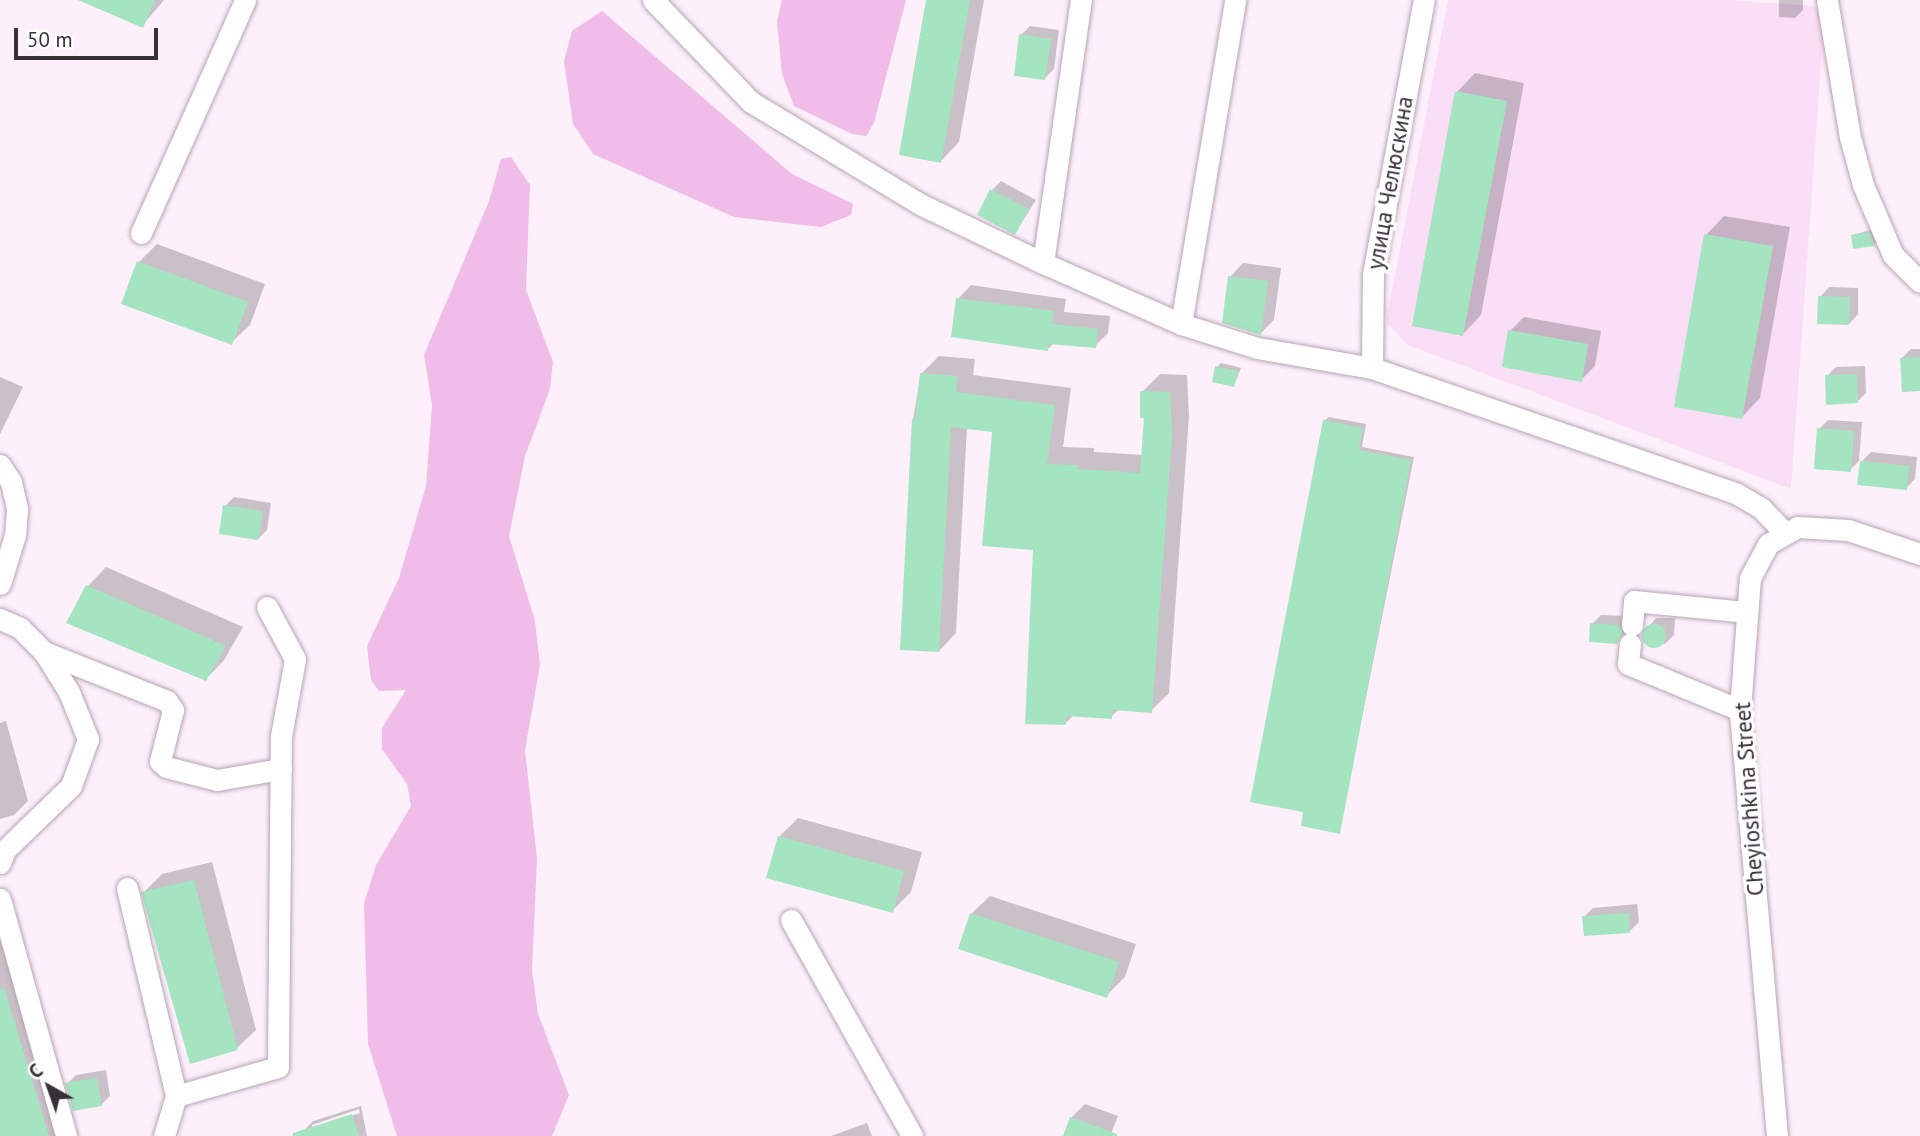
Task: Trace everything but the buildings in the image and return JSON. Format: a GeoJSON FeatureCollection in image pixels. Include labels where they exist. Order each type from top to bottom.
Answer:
{"type":"FeatureCollection","features":[{"type":"Feature","properties":{"kind":"street"},"geometry":{"type":"LineString","coordinates":[[141,233],[245,0]]}},
{"type":"Feature","properties":{"kind":"street"},"geometry":{"type":"LineString","coordinates":[[653,0],[751,102],[922,205],[1043,263],[1181,324],[1257,348],[1372,368],[1737,494],[1761,508],[1785,533]]}},
{"type":"Feature","properties":{"kind":"street"},"geometry":{"type":"LineString","coordinates":[[1043,263],[1081,0]]}},
{"type":"Feature","properties":{"kind":"street"},"geometry":{"type":"LineString","coordinates":[[1181,324],[1235,0]]}},
{"type":"Feature","properties":{"kind":"street","name":"улица Челюскина"},"geometry":{"type":"LineString","coordinates":[[1372,368],[1373,274],[1424,0]]}},
{"type":"Feature","properties":{"kind":"street"},"geometry":{"type":"LineString","coordinates":[[1827,0],[1850,137],[1863,185],[1893,254],[1920,280]]}},
{"type":"Feature","properties":{"kind":"street"},"geometry":{"type":"LineString","coordinates":[[0,465],[11,482],[17,509],[8,534],[0,584]]}},
{"type":"Feature","properties":{"kind":"street","name":"Cheyioshkina Street"},"geometry":{"type":"LineString","coordinates":[[1777,1136],[1740,710],[1746,612],[1756,561],[1768,544],[1785,533],[1816,525],[1848,530],[1920,554]]}},
{"type":"Feature","properties":{"kind":"street"},"geometry":{"type":"LineString","coordinates":[[1740,710],[1628,664],[1634,601],[1746,612]]}},
{"type":"Feature","properties":{"kind":"street"},"geometry":{"type":"LineString","coordinates":[[176,1096],[278,1067],[281,736],[295,659],[267,607]]}},
{"type":"Feature","properties":{"kind":"street"},"geometry":{"type":"LineString","coordinates":[[0,619],[20,628],[44,652],[69,692],[88,739],[71,786],[5,850],[0,863]]}},
{"type":"Feature","properties":{"kind":"street"},"geometry":{"type":"LineString","coordinates":[[44,652],[167,701],[173,710],[160,761],[166,767],[217,780],[281,769]]}},
{"type":"Feature","properties":{"kind":"street"},"geometry":{"type":"LineString","coordinates":[[127,888],[176,1096],[164,1136]]}},
{"type":"Feature","properties":{"kind":"street"},"geometry":{"type":"LineString","coordinates":[[0,899],[66,1136]]}},
{"type":"Feature","properties":{"kind":"street"},"geometry":{"type":"LineString","coordinates":[[791,920],[912,1136]]}},
{"type":"Feature","properties":{"kind":"shaded area"},"geometry":{"type":"Polygon","coordinates":[[[782,0],[906,0],[874,123],[866,136],[852,134],[794,106],[782,74],[777,21],[782,0]]]}},
{"type":"Feature","properties":{"kind":"shaded area"},"geometry":{"type":"Polygon","coordinates":[[[1448,0],[1731,0],[1825,7],[1791,489],[1408,345],[1386,322],[1448,0]]]}},
{"type":"Feature","properties":{"kind":"shaded area"},"geometry":{"type":"Polygon","coordinates":[[[602,11],[792,174],[853,204],[851,215],[821,227],[734,217],[593,154],[573,124],[564,61],[572,31],[602,11]]]}},
{"type":"Feature","properties":{"kind":"shaded area"},"geometry":{"type":"Polygon","coordinates":[[[511,157],[530,185],[526,290],[553,362],[550,389],[525,456],[509,536],[535,621],[540,665],[525,750],[537,859],[532,970],[538,1014],[569,1095],[552,1136],[397,1136],[368,1044],[364,903],[376,865],[411,806],[407,784],[382,749],[382,728],[406,690],[379,691],[371,680],[367,646],[399,578],[426,486],[432,405],[424,355],[489,201],[501,159],[511,157]]]}}]}
